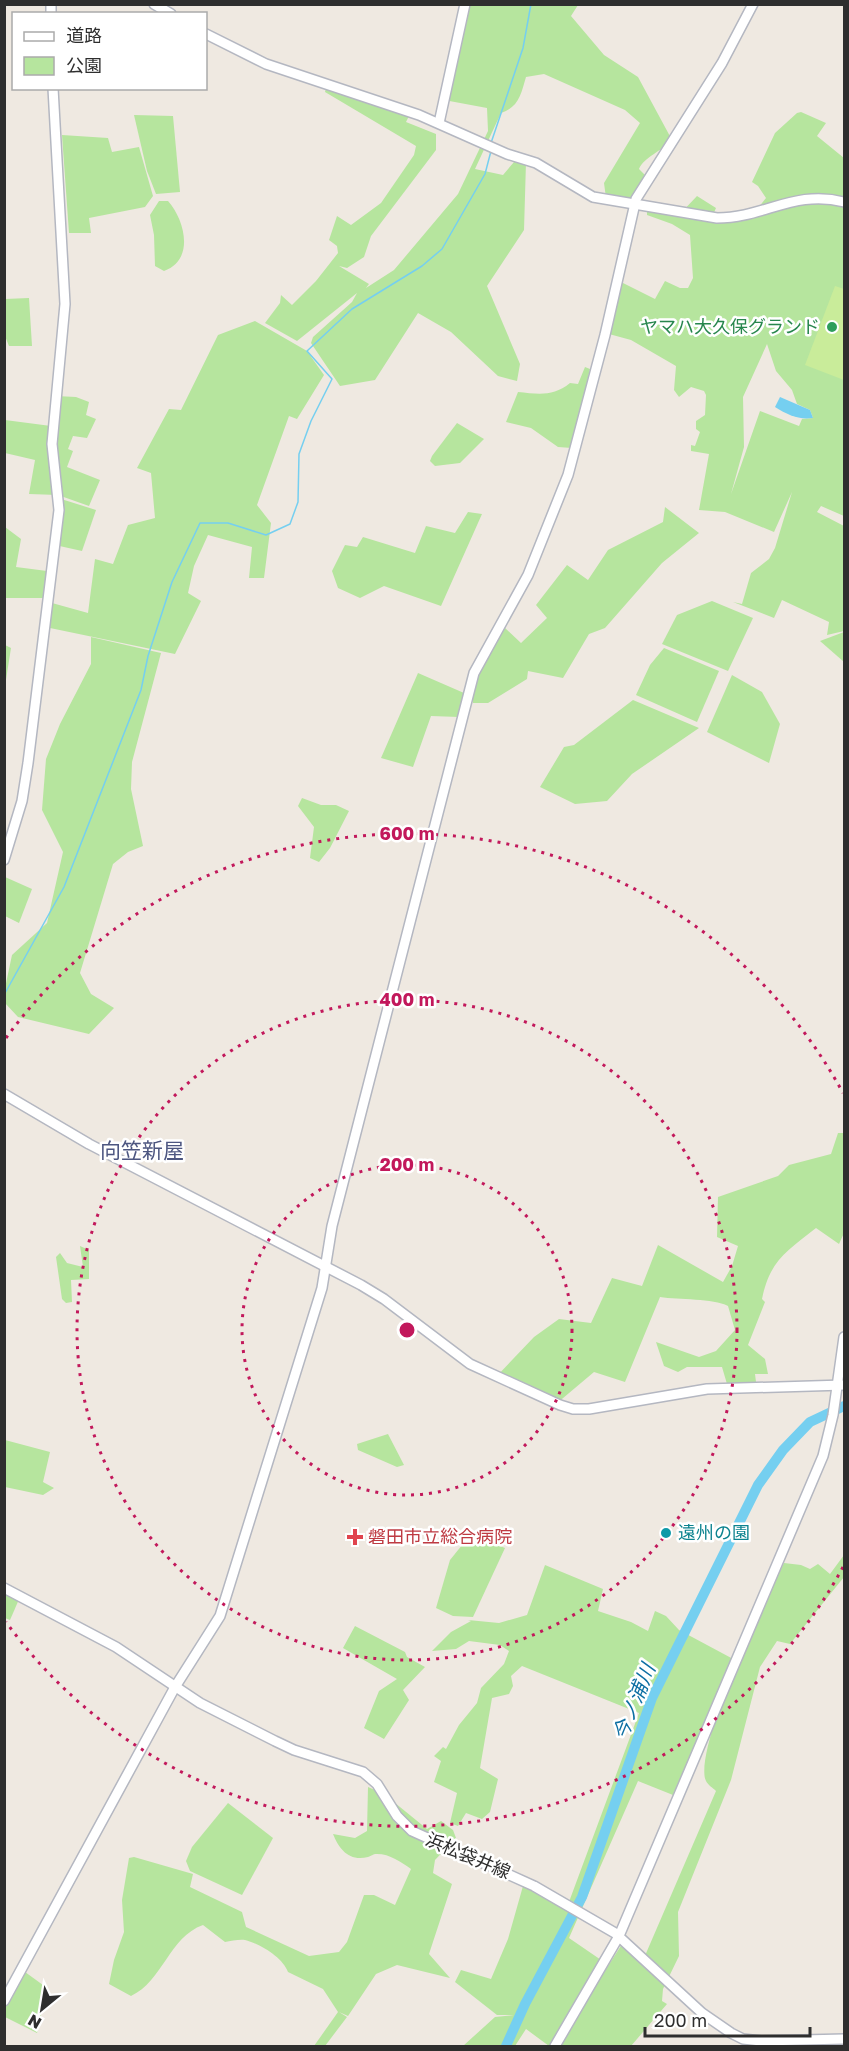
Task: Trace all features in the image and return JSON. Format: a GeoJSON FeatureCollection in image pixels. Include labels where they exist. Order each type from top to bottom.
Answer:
{"type":"FeatureCollection","features":[{"type":"Feature","properties":{"kind":"street"},"geometry":{"type":"LineString","coordinates":[[154,4],[168,12]]}},
{"type":"Feature","properties":{"kind":"street"},"geometry":{"type":"LineString","coordinates":[[439,123],[465,4]]}},
{"type":"Feature","properties":{"kind":"street"},"geometry":{"type":"LineString","coordinates":[[4,2001],[175,1687],[224,1608],[322,1288],[324,1265],[348,1164],[474,673],[528,575],[568,475],[605,334],[633,206],[642,186],[722,63],[753,4]]}},
{"type":"Feature","properties":{"kind":"street"},"geometry":{"type":"LineString","coordinates":[[207,34],[266,64],[439,123],[507,154],[536,163],[593,197],[633,206],[735,218],[786,201],[814,197],[844,202]]}},
{"type":"Feature","properties":{"kind":"street"},"geometry":{"type":"LineString","coordinates":[[4,860],[22,801],[28,763],[59,510],[52,444],[65,292],[53,90]]}},
{"type":"Feature","properties":{"kind":"street"},"geometry":{"type":"LineString","coordinates":[[4,1094],[89,1144],[324,1265],[384,1299],[470,1364],[560,1405],[573,1409],[589,1409],[707,1389],[841,1384]]}},
{"type":"Feature","properties":{"kind":"street"},"geometry":{"type":"LineString","coordinates":[[555,2046],[619,1936],[823,1456],[841,1384],[844,1337]]}},
{"type":"Feature","properties":{"kind":"street","name":"浜松袋井線"},"geometry":{"type":"LineString","coordinates":[[4,1588],[116,1647],[175,1687],[294,1750],[363,1772],[377,1784],[397,1816],[412,1831],[513,1875],[619,1936],[708,2018],[731,2033],[743,2039],[761,2041],[844,2039]]}},
{"type":"Feature","properties":{"kind":"green space"},"geometry":{"type":"Polygon","coordinates":[[[464,5],[578,5],[571,16],[604,55],[638,77],[672,140],[641,165],[639,169],[645,175],[636,189],[633,206],[606,198],[604,183],[640,123],[625,110],[544,74],[526,77],[516,103],[501,113],[475,169],[503,175],[514,162],[526,162],[524,230],[487,286],[520,364],[517,381],[498,376],[451,332],[418,313],[375,380],[340,386],[311,343],[313,337],[352,302],[357,293],[297,341],[265,323],[280,303],[281,295],[292,305],[316,281],[338,253],[337,246],[329,240],[337,216],[351,225],[381,203],[414,155],[416,146],[325,92],[326,88],[410,114],[406,122],[436,134],[436,150],[371,236],[364,257],[347,268],[339,266],[369,284],[366,288],[394,270],[458,194],[488,131],[487,108],[444,100],[464,5]]]}},
{"type":"Feature","properties":{"kind":"green space"},"geometry":{"type":"Polygon","coordinates":[[[801,112],[826,123],[817,136],[844,158],[844,516],[821,506],[817,512],[844,526],[844,631],[827,635],[829,622],[782,600],[774,618],[733,602],[742,604],[751,573],[769,559],[775,548],[792,492],[774,532],[725,512],[699,510],[709,454],[691,451],[691,445],[695,446],[700,432],[696,429],[696,421],[705,415],[706,395],[704,391],[691,387],[679,397],[674,390],[676,366],[631,340],[609,334],[619,281],[655,299],[665,281],[680,288],[688,288],[693,278],[690,235],[672,224],[647,215],[647,210],[679,215],[697,196],[716,208],[712,217],[754,213],[766,198],[758,186],[752,182],[775,133],[801,112]],[[767,344],[743,397],[744,447],[731,494],[760,411],[799,426],[802,419],[813,418],[810,410],[797,404],[792,390],[776,371],[767,344]]]}},
{"type":"Feature","properties":{"kind":"green space"},"geometry":{"type":"Polygon","coordinates":[[[134,115],[173,116],[180,192],[156,194],[147,171],[134,115]]]}},
{"type":"Feature","properties":{"kind":"green space"},"geometry":{"type":"Polygon","coordinates":[[[62,135],[108,138],[112,152],[139,147],[153,196],[145,207],[89,218],[91,233],[69,233],[62,135]]]}},
{"type":"Feature","properties":{"kind":"green space"},"geometry":{"type":"Polygon","coordinates":[[[159,201],[168,201],[174,209],[179,218],[184,239],[180,258],[174,266],[164,271],[155,266],[154,235],[150,215],[159,201]]]}},
{"type":"Feature","properties":{"kind":"green space","name":"ヤマハ大久保グランド"},"geometry":{"type":"Polygon","coordinates":[[[835,286],[844,289],[844,380],[805,365],[835,286]]]}},
{"type":"Feature","properties":{"kind":"green space"},"geometry":{"type":"Polygon","coordinates":[[[29,298],[32,346],[9,346],[5,336],[5,299],[29,298]]]}},
{"type":"Feature","properties":{"kind":"green space"},"geometry":{"type":"Polygon","coordinates":[[[255,321],[307,351],[324,375],[297,419],[289,416],[257,505],[271,523],[264,578],[249,578],[252,547],[208,535],[194,566],[188,593],[201,601],[175,654],[50,628],[52,603],[88,613],[95,559],[113,564],[128,525],[155,518],[151,473],[137,468],[169,409],[181,410],[218,335],[255,321]]]}},
{"type":"Feature","properties":{"kind":"green space"},"geometry":{"type":"Polygon","coordinates":[[[585,367],[590,369],[572,448],[558,447],[531,428],[506,422],[518,392],[545,394],[558,391],[570,383],[578,384],[585,367]]]}},
{"type":"Feature","properties":{"kind":"green space"},"geometry":{"type":"Polygon","coordinates":[[[56,396],[76,397],[89,402],[86,415],[96,419],[87,438],[73,436],[68,449],[73,451],[67,467],[100,480],[89,506],[58,495],[29,494],[35,460],[5,453],[5,420],[51,426],[56,396]]]}},
{"type":"Feature","properties":{"kind":"green space"},"geometry":{"type":"Polygon","coordinates":[[[457,423],[484,439],[460,463],[435,466],[430,461],[432,456],[457,423]]]}},
{"type":"Feature","properties":{"kind":"green space"},"geometry":{"type":"Polygon","coordinates":[[[58,498],[96,510],[82,551],[55,545],[58,498]]]}},
{"type":"Feature","properties":{"kind":"green space"},"geometry":{"type":"Polygon","coordinates":[[[665,507],[699,533],[662,563],[605,628],[589,634],[563,678],[528,671],[527,679],[488,703],[473,703],[473,678],[504,627],[521,643],[547,618],[536,605],[567,565],[588,580],[608,550],[663,522],[665,507]]]}},
{"type":"Feature","properties":{"kind":"green space"},"geometry":{"type":"Polygon","coordinates":[[[468,512],[482,514],[441,606],[384,586],[360,598],[338,588],[332,571],[345,545],[357,547],[363,537],[415,553],[426,526],[455,533],[468,512]]]}},
{"type":"Feature","properties":{"kind":"green space"},"geometry":{"type":"Polygon","coordinates":[[[5,527],[21,539],[16,567],[47,571],[43,598],[5,598],[5,527]]]}},
{"type":"Feature","properties":{"kind":"green space"},"geometry":{"type":"Polygon","coordinates":[[[712,601],[753,618],[728,671],[662,644],[677,615],[712,601]]]}},
{"type":"Feature","properties":{"kind":"green space"},"geometry":{"type":"Polygon","coordinates":[[[844,632],[844,662],[820,641],[844,632]]]}},
{"type":"Feature","properties":{"kind":"green space"},"geometry":{"type":"Polygon","coordinates":[[[91,637],[161,653],[132,762],[131,789],[143,846],[128,852],[113,864],[80,973],[91,994],[114,1008],[89,1034],[18,1017],[5,1003],[5,988],[12,955],[47,923],[63,852],[42,810],[46,759],[60,724],[91,664],[91,637]]]}},
{"type":"Feature","properties":{"kind":"green space"},"geometry":{"type":"Polygon","coordinates":[[[5,645],[11,648],[5,686],[5,645]]]}},
{"type":"Feature","properties":{"kind":"green space"},"geometry":{"type":"Polygon","coordinates":[[[664,648],[719,671],[697,722],[636,695],[650,665],[664,648]]]}},
{"type":"Feature","properties":{"kind":"green space"},"geometry":{"type":"Polygon","coordinates":[[[418,673],[464,693],[459,717],[431,716],[413,767],[381,758],[418,673]]]}},
{"type":"Feature","properties":{"kind":"green space"},"geometry":{"type":"Polygon","coordinates":[[[732,675],[762,692],[780,724],[769,763],[707,732],[732,675]]]}},
{"type":"Feature","properties":{"kind":"green space"},"geometry":{"type":"Polygon","coordinates":[[[633,700],[699,728],[632,774],[607,801],[575,804],[540,787],[564,747],[574,745],[633,700]]]}},
{"type":"Feature","properties":{"kind":"green space"},"geometry":{"type":"Polygon","coordinates":[[[302,798],[321,805],[336,805],[349,811],[330,848],[319,862],[310,858],[314,827],[298,806],[302,798]]]}},
{"type":"Feature","properties":{"kind":"green space"},"geometry":{"type":"Polygon","coordinates":[[[5,877],[32,889],[19,923],[5,916],[5,877]]]}},
{"type":"Feature","properties":{"kind":"green space"},"geometry":{"type":"Polygon","coordinates":[[[838,1133],[844,1133],[844,1233],[839,1244],[816,1228],[781,1258],[770,1275],[762,1299],[765,1302],[748,1345],[765,1359],[768,1374],[755,1374],[756,1382],[727,1384],[722,1367],[687,1367],[678,1372],[664,1366],[656,1342],[699,1357],[716,1351],[735,1330],[728,1306],[722,1303],[660,1297],[625,1382],[594,1372],[556,1404],[496,1377],[534,1337],[559,1319],[591,1323],[612,1278],[642,1286],[658,1245],[723,1282],[732,1266],[738,1246],[717,1237],[718,1197],[778,1176],[789,1165],[831,1154],[838,1133]]]}},
{"type":"Feature","properties":{"kind":"green space"},"geometry":{"type":"Polygon","coordinates":[[[80,1246],[89,1250],[89,1279],[71,1280],[72,1302],[66,1303],[62,1299],[56,1257],[60,1253],[67,1263],[83,1267],[80,1246]]]}},
{"type":"Feature","properties":{"kind":"green space"},"geometry":{"type":"Polygon","coordinates":[[[388,1434],[404,1465],[397,1467],[358,1450],[357,1444],[388,1434]]]}},
{"type":"Feature","properties":{"kind":"green space"},"geometry":{"type":"Polygon","coordinates":[[[5,1440],[50,1452],[43,1482],[54,1488],[43,1495],[5,1487],[5,1440]]]}},
{"type":"Feature","properties":{"kind":"green space"},"geometry":{"type":"Polygon","coordinates":[[[471,1534],[505,1548],[473,1617],[453,1616],[436,1608],[450,1560],[471,1534]]]}},
{"type":"Feature","properties":{"kind":"green space"},"geometry":{"type":"Polygon","coordinates":[[[844,1555],[844,1577],[790,1644],[777,1641],[760,1667],[731,1780],[678,1912],[679,1956],[663,1989],[662,2001],[667,2004],[631,2046],[549,2046],[526,2029],[515,2046],[463,2046],[495,2017],[514,2015],[497,2015],[455,1982],[461,1970],[491,1979],[508,1939],[523,1886],[566,1910],[639,1713],[522,1666],[511,1676],[513,1686],[509,1694],[492,1698],[480,1768],[498,1779],[490,1812],[482,1819],[466,1813],[458,1826],[450,1823],[457,1793],[434,1782],[441,1761],[434,1756],[443,1747],[446,1749],[459,1725],[477,1703],[481,1688],[504,1664],[509,1651],[500,1645],[469,1641],[456,1649],[432,1651],[451,1632],[471,1621],[468,1620],[499,1623],[527,1615],[545,1565],[603,1589],[598,1611],[631,1622],[648,1631],[655,1611],[666,1616],[679,1630],[735,1660],[784,1563],[801,1565],[810,1569],[818,1564],[830,1574],[844,1555]],[[733,1668],[673,1795],[638,1781],[569,1938],[604,1962],[555,2037],[592,1991],[624,1941],[644,1958],[716,1791],[706,1781],[705,1759],[733,1668]]]}},
{"type":"Feature","properties":{"kind":"green space"},"geometry":{"type":"Polygon","coordinates":[[[4,1588],[20,1597],[10,1620],[5,1618],[4,1588]]]}},
{"type":"Feature","properties":{"kind":"green space"},"geometry":{"type":"Polygon","coordinates":[[[355,1626],[405,1652],[407,1657],[425,1667],[403,1690],[409,1700],[384,1739],[364,1728],[379,1691],[397,1679],[343,1648],[355,1626]]]}},
{"type":"Feature","properties":{"kind":"green space"},"geometry":{"type":"Polygon","coordinates":[[[368,1787],[384,1794],[427,1829],[441,1821],[453,1830],[456,1838],[435,1860],[433,1873],[452,1884],[429,1954],[450,1978],[397,1965],[376,1974],[348,2016],[339,2012],[347,2017],[325,2046],[314,2046],[338,2012],[323,1989],[288,1972],[276,1957],[264,1948],[245,1940],[225,1942],[203,1925],[182,1939],[151,1980],[131,1996],[109,1984],[114,1960],[124,1932],[122,1900],[129,1858],[134,1857],[193,1874],[190,1887],[242,1912],[246,1927],[309,1956],[339,1952],[347,1942],[364,1895],[374,1895],[395,1905],[411,1869],[382,1854],[355,1858],[346,1853],[335,1840],[333,1834],[355,1838],[367,1831],[368,1787]]]}},
{"type":"Feature","properties":{"kind":"green space"},"geometry":{"type":"Polygon","coordinates":[[[228,1803],[273,1838],[242,1895],[190,1871],[186,1861],[192,1847],[228,1803]]]}},
{"type":"Feature","properties":{"kind":"green space"},"geometry":{"type":"Polygon","coordinates":[[[21,1969],[47,1988],[37,2033],[5,2017],[4,2002],[21,1969]]]}},
{"type":"Feature","properties":{"kind":"water"},"geometry":{"type":"Polygon","coordinates":[[[780,397],[810,410],[813,418],[793,416],[775,407],[780,397]]]}},
{"type":"Feature","properties":{"kind":"waterway"},"geometry":{"type":"LineString","coordinates":[[491,143],[523,48],[531,4]]}},
{"type":"Feature","properties":{"kind":"waterway"},"geometry":{"type":"LineString","coordinates":[[4,995],[64,887],[141,690],[148,656],[172,582],[200,523],[228,523],[266,535],[290,524],[298,502],[299,454],[311,421],[332,379],[307,351],[352,309],[422,266],[442,249],[485,174],[491,151]]}},
{"type":"Feature","properties":{"kind":"waterway","name":"今ノ浦川"},"geometry":{"type":"LineString","coordinates":[[506,2046],[525,2004],[582,1897],[652,1698],[758,1485],[783,1450],[810,1422],[844,1406]]}},
{"type":"Feature","properties":{"kind":"place","name":"ヤマハ大久保グランド"},"geometry":{"type":"Point","coordinates":[832,327]}},
{"type":"Feature","properties":{"kind":"place","name":"遠州の園"},"geometry":{"type":"Point","coordinates":[666,1533]}},
{"type":"Feature","properties":{"kind":"place","name":"磐田市立総合病院"},"geometry":{"type":"Point","coordinates":[355,1537]}},
{"type":"Feature","properties":{"kind":"district","name":"向笠新屋"},"geometry":{"type":"Point","coordinates":[142,1151]}}]}
